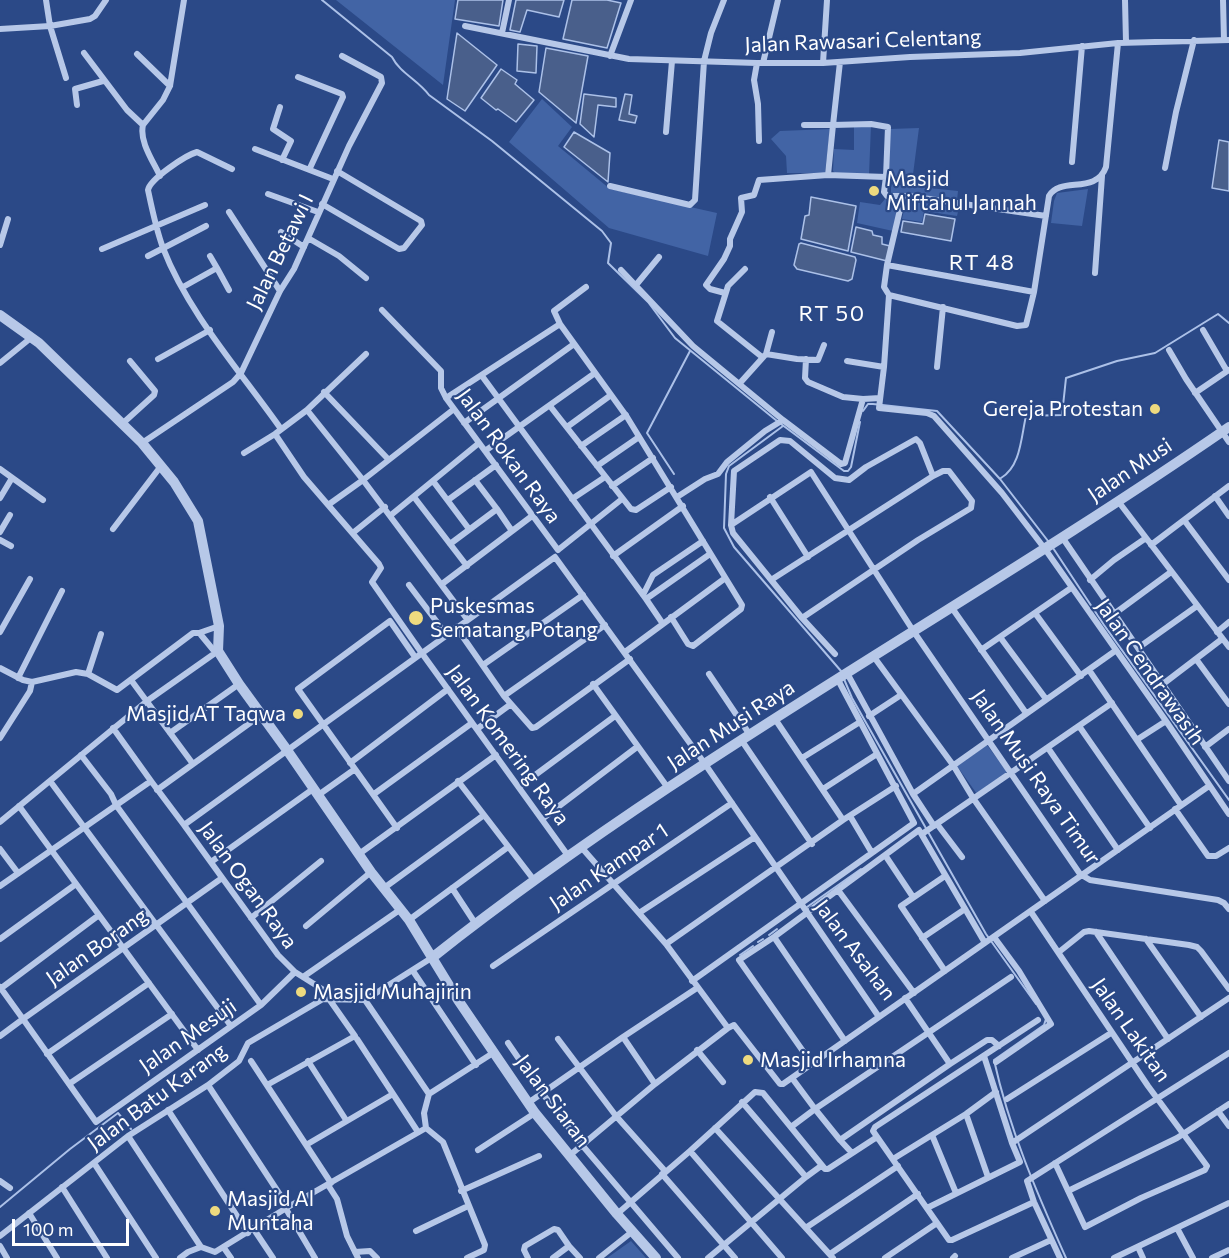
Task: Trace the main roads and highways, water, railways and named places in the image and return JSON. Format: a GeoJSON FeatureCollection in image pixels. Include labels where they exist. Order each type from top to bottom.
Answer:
{"type":"FeatureCollection","features":[{"type":"Feature","properties":{"kind":"waterway"},"geometry":{"type":"LineString","coordinates":[[322,0],[392,57],[395,63],[429,95],[492,141],[602,231],[611,243],[608,263],[648,302],[675,338],[777,421],[844,471],[848,471],[851,467],[860,422]]}},
{"type":"Feature","properties":{"kind":"waterway"},"geometry":{"type":"LineString","coordinates":[[1001,478],[1008,473],[1016,459],[1026,416],[1062,415],[1066,378],[1117,361],[1155,353],[1218,314],[1229,323]]}},
{"type":"Feature","properties":{"kind":"waterway"},"geometry":{"type":"LineString","coordinates":[[674,474],[647,433],[690,351]]}},
{"type":"Feature","properties":{"kind":"waterway"},"geometry":{"type":"LineString","coordinates":[[863,411],[868,404],[937,411],[1000,479],[1048,541]]}},
{"type":"Feature","properties":{"kind":"waterway"},"geometry":{"type":"LineString","coordinates":[[783,426],[729,466],[726,474],[724,528],[734,547],[841,671]]}},
{"type":"Feature","properties":{"kind":"waterway"},"geometry":{"type":"LineString","coordinates":[[1053,548],[1104,625],[1229,800]]}},
{"type":"Feature","properties":{"kind":"waterway"},"geometry":{"type":"LineString","coordinates":[[844,679],[852,698],[986,934],[1036,1004]]}},
{"type":"Feature","properties":{"kind":"waterway"},"geometry":{"type":"LineString","coordinates":[[807,907],[861,869]]}},
{"type":"Feature","properties":{"kind":"waterway"},"geometry":{"type":"LineString","coordinates":[[769,935],[777,929]]}},
{"type":"Feature","properties":{"kind":"waterway"},"geometry":{"type":"LineString","coordinates":[[758,942],[763,939]]}},
{"type":"Feature","properties":{"kind":"waterway"},"geometry":{"type":"LineString","coordinates":[[740,955],[753,946]]}},
{"type":"Feature","properties":{"kind":"waterway"},"geometry":{"type":"LineString","coordinates":[[1046,1019],[1044,1025],[994,1060],[1016,1136],[1034,1185],[1066,1258]]}},
{"type":"Feature","properties":{"kind":"waterway"},"geometry":{"type":"LineString","coordinates":[[0,1207],[118,1113],[131,1129]]}},
{"type":"Feature","properties":{"kind":"place","name":"Masjid Miftahul Jannah"},"geometry":{"type":"Point","coordinates":[874,191]}},
{"type":"Feature","properties":{"kind":"place","name":"Gereja Protestan"},"geometry":{"type":"Point","coordinates":[1155,409]}},
{"type":"Feature","properties":{"kind":"place","name":"Puskesmas Sematang Potang"},"geometry":{"type":"Point","coordinates":[416,618]}},
{"type":"Feature","properties":{"kind":"place","name":"Masjid AT Taqwa"},"geometry":{"type":"Point","coordinates":[298,714]}},
{"type":"Feature","properties":{"kind":"place","name":"Masjid Muhajirin"},"geometry":{"type":"Point","coordinates":[301,992]}},
{"type":"Feature","properties":{"kind":"place","name":"Masjid Irhamna"},"geometry":{"type":"Point","coordinates":[748,1060]}},
{"type":"Feature","properties":{"kind":"place","name":"Masjid Al Muntaha"},"geometry":{"type":"Point","coordinates":[215,1211]}},
{"type":"Feature","properties":{"kind":"district","name":"RT 48"},"geometry":{"type":"Point","coordinates":[982,263]}},
{"type":"Feature","properties":{"kind":"district","name":"RT 50"},"geometry":{"type":"Point","coordinates":[832,314]}}]}
